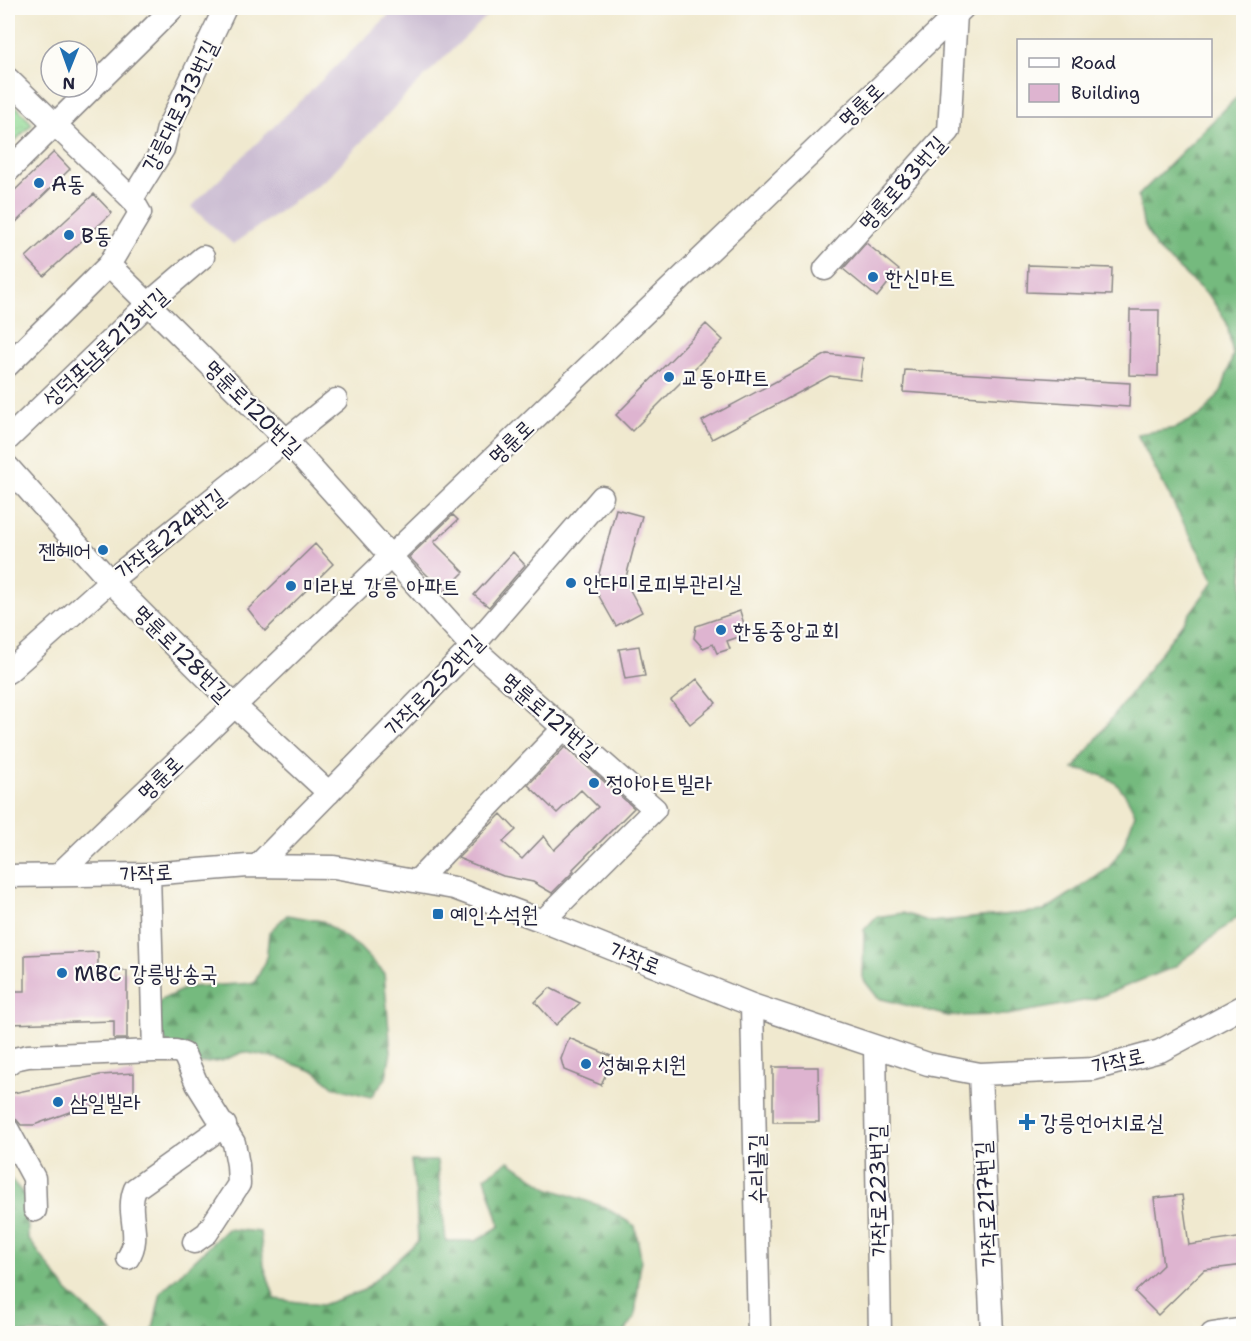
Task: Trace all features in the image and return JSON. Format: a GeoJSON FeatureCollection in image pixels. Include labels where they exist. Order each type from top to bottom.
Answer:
{"type":"FeatureCollection","features":[{"type":"Feature","properties":{"kind":"street"},"geometry":{"type":"LineString","coordinates":[[8,171],[173,8]]}},
{"type":"Feature","properties":{"kind":"street","name":"강릉대로313번길"},"geometry":{"type":"LineString","coordinates":[[8,365],[109,265],[140,213],[132,199],[163,149],[168,128],[225,8]]}},
{"type":"Feature","properties":{"kind":"street","name":"명륜로83번길"},"geometry":{"type":"LineString","coordinates":[[825,269],[949,131],[960,11]]}},
{"type":"Feature","properties":{"kind":"street","name":"명륜로"},"geometry":{"type":"LineString","coordinates":[[58,875],[960,11]]}},
{"type":"Feature","properties":{"kind":"street"},"geometry":{"type":"LineString","coordinates":[[8,79],[132,199]]}},
{"type":"Feature","properties":{"kind":"street","name":"성덕포남로213번길"},"geometry":{"type":"LineString","coordinates":[[8,439],[149,303],[203,257]]}},
{"type":"Feature","properties":{"kind":"street","name":"명륜로120번길"},"geometry":{"type":"LineString","coordinates":[[109,265],[287,441],[392,555]]}},
{"type":"Feature","properties":{"kind":"street","name":"가작로274번길"},"geometry":{"type":"LineString","coordinates":[[8,672],[110,581],[336,400]]}},
{"type":"Feature","properties":{"kind":"street","name":"명륜로128번길"},"geometry":{"type":"LineString","coordinates":[[8,467],[110,581],[235,706],[329,793]]}},
{"type":"Feature","properties":{"kind":"street","name":"가작로252번길"},"geometry":{"type":"LineString","coordinates":[[257,866],[472,647],[602,497]]}},
{"type":"Feature","properties":{"kind":"street","name":"명륜로121번길"},"geometry":{"type":"LineString","coordinates":[[392,555],[472,647],[655,809],[543,921]]}},
{"type":"Feature","properties":{"kind":"street"},"geometry":{"type":"LineString","coordinates":[[417,881],[565,728]]}},
{"type":"Feature","properties":{"kind":"street","name":"가작로"},"geometry":{"type":"LineString","coordinates":[[8,876],[149,874],[257,866],[334,867],[454,888],[543,921],[752,1005],[875,1048],[928,1064],[980,1074],[1094,1069],[1160,1051],[1244,1006]]}},
{"type":"Feature","properties":{"kind":"street"},"geometry":{"type":"LineString","coordinates":[[149,874],[154,1051]]}},
{"type":"Feature","properties":{"kind":"street","name":"수리골길"},"geometry":{"type":"LineString","coordinates":[[752,1005],[759,1334]]}},
{"type":"Feature","properties":{"kind":"street","name":"가작로223번길"},"geometry":{"type":"LineString","coordinates":[[875,1048],[880,1334]]}},
{"type":"Feature","properties":{"kind":"street"},"geometry":{"type":"LineString","coordinates":[[8,1064],[14,1059],[28,1056],[154,1051],[176,1051],[184,1054],[196,1084],[225,1125],[234,1143],[239,1184],[207,1233],[194,1242]]}},
{"type":"Feature","properties":{"kind":"street","name":"가작로217번길"},"geometry":{"type":"LineString","coordinates":[[980,1074],[992,1334]]}},
{"type":"Feature","properties":{"kind":"street"},"geometry":{"type":"LineString","coordinates":[[128,1258],[136,1240],[136,1227],[131,1215],[135,1189],[225,1125]]}},
{"type":"Feature","properties":{"kind":"street"},"geometry":{"type":"LineString","coordinates":[[8,1130],[34,1178],[35,1210]]}},
{"type":"Feature","properties":{"kind":"street"},"geometry":{"type":"LineString","coordinates":[[1212,1334],[1244,1329]]}},
{"type":"Feature","properties":{"kind":"shaded area"},"geometry":{"type":"Polygon","coordinates":[[[396,8],[495,8],[408,93],[326,179],[233,244],[191,207],[396,8]]]}},
{"type":"Feature","properties":{"kind":"green space"},"geometry":{"type":"Polygon","coordinates":[[[1243,91],[1243,913],[1174,967],[1094,999],[1007,1015],[948,1016],[878,998],[863,979],[864,930],[876,917],[903,913],[931,922],[1044,911],[1108,869],[1123,847],[1135,814],[1124,793],[1119,786],[1105,777],[1074,769],[1214,581],[1137,434],[1176,428],[1203,414],[1222,390],[1233,355],[1227,323],[1211,298],[1156,248],[1143,223],[1138,196],[1243,91]]]}},
{"type":"Feature","properties":{"kind":"green space"},"geometry":{"type":"Polygon","coordinates":[[[8,97],[32,124],[8,148],[8,97]]]}},
{"type":"Feature","properties":{"kind":"green space"},"geometry":{"type":"Polygon","coordinates":[[[287,915],[322,921],[359,947],[384,973],[391,1052],[386,1078],[371,1097],[334,1087],[316,1072],[276,1058],[244,1052],[221,1061],[184,1066],[163,1036],[159,1020],[159,1001],[188,987],[254,983],[266,961],[269,932],[287,915]]]}},
{"type":"Feature","properties":{"kind":"green space"},"geometry":{"type":"Polygon","coordinates":[[[411,1161],[437,1161],[446,1241],[476,1241],[500,1226],[485,1177],[509,1161],[548,1188],[604,1207],[635,1226],[641,1258],[635,1317],[624,1333],[152,1334],[161,1292],[227,1229],[260,1232],[264,1266],[275,1299],[322,1305],[364,1290],[418,1241],[416,1197],[411,1161]]]}},
{"type":"Feature","properties":{"kind":"green space"},"geometry":{"type":"Polygon","coordinates":[[[8,1176],[27,1198],[28,1238],[67,1291],[113,1333],[8,1333],[8,1176]]]}},
{"type":"Feature","properties":{"kind":"building","name":"A동"},"geometry":{"type":"Polygon","coordinates":[[[54,152],[70,169],[8,230],[8,197],[54,152]]]}},
{"type":"Feature","properties":{"kind":"building","name":"B동"},"geometry":{"type":"Polygon","coordinates":[[[94,194],[112,213],[44,276],[26,257],[94,194]]]}},
{"type":"Feature","properties":{"kind":"building"},"geometry":{"type":"Polygon","coordinates":[[[866,243],[899,270],[877,297],[843,269],[866,243]]]}},
{"type":"Feature","properties":{"kind":"building"},"geometry":{"type":"Polygon","coordinates":[[[1028,265],[1112,268],[1111,295],[1027,292],[1028,265]]]}},
{"type":"Feature","properties":{"kind":"building"},"geometry":{"type":"Polygon","coordinates":[[[1130,310],[1159,310],[1158,376],[1129,375],[1130,310]]]}},
{"type":"Feature","properties":{"kind":"building","name":"교동아파트"},"geometry":{"type":"Polygon","coordinates":[[[706,324],[723,340],[632,431],[616,415],[706,324]]]}},
{"type":"Feature","properties":{"kind":"building"},"geometry":{"type":"Polygon","coordinates":[[[827,354],[863,358],[860,380],[830,376],[712,439],[702,421],[827,354]]]}},
{"type":"Feature","properties":{"kind":"building"},"geometry":{"type":"Polygon","coordinates":[[[905,370],[1130,383],[1129,407],[903,392],[905,370]]]}},
{"type":"Feature","properties":{"kind":"building"},"geometry":{"type":"Polygon","coordinates":[[[616,509],[642,516],[625,581],[642,612],[616,626],[595,589],[616,509]]]}},
{"type":"Feature","properties":{"kind":"building"},"geometry":{"type":"Polygon","coordinates":[[[453,515],[458,520],[434,542],[464,572],[444,592],[409,557],[453,515]]]}},
{"type":"Feature","properties":{"kind":"building","name":"미라보 강릉 아파트"},"geometry":{"type":"Polygon","coordinates":[[[315,544],[333,564],[265,631],[248,609],[315,544]]]}},
{"type":"Feature","properties":{"kind":"building"},"geometry":{"type":"Polygon","coordinates":[[[513,552],[525,565],[489,607],[474,595],[513,552]]]}},
{"type":"Feature","properties":{"kind":"building","name":"한동중앙교회"},"geometry":{"type":"Polygon","coordinates":[[[740,611],[747,634],[727,641],[730,649],[717,653],[713,644],[703,648],[694,638],[696,626],[740,611]]]}},
{"type":"Feature","properties":{"kind":"building"},"geometry":{"type":"Polygon","coordinates":[[[639,646],[645,676],[625,679],[619,649],[639,646]]]}},
{"type":"Feature","properties":{"kind":"building"},"geometry":{"type":"Polygon","coordinates":[[[697,679],[716,703],[690,724],[671,700],[697,679]]]}},
{"type":"Feature","properties":{"kind":"building"},"geometry":{"type":"Polygon","coordinates":[[[565,747],[634,808],[573,869],[574,871],[552,893],[533,882],[503,876],[458,858],[501,814],[516,830],[503,842],[522,859],[544,836],[554,850],[598,807],[581,790],[557,813],[528,785],[565,747]]]}},
{"type":"Feature","properties":{"kind":"building","name":"MBC 강릉방송국"},"geometry":{"type":"Polygon","coordinates":[[[98,952],[98,970],[127,971],[127,1039],[114,1039],[114,1021],[8,1024],[8,991],[25,991],[25,955],[98,952]]]}},
{"type":"Feature","properties":{"kind":"building"},"geometry":{"type":"Polygon","coordinates":[[[550,988],[580,1003],[556,1025],[535,1002],[550,988]]]}},
{"type":"Feature","properties":{"kind":"building","name":"성혜유치원"},"geometry":{"type":"Polygon","coordinates":[[[569,1038],[613,1057],[601,1085],[564,1070],[561,1059],[569,1038]]]}},
{"type":"Feature","properties":{"kind":"building"},"geometry":{"type":"Polygon","coordinates":[[[773,1067],[818,1067],[819,1122],[773,1122],[773,1067]]]}},
{"type":"Feature","properties":{"kind":"building","name":"삼일빌라"},"geometry":{"type":"Polygon","coordinates":[[[134,1073],[134,1098],[83,1107],[34,1125],[21,1125],[16,1119],[8,1117],[8,1094],[100,1075],[134,1073]]]}},
{"type":"Feature","properties":{"kind":"building"},"geometry":{"type":"Polygon","coordinates":[[[1182,1195],[1189,1245],[1244,1237],[1244,1265],[1204,1270],[1158,1315],[1135,1292],[1163,1265],[1154,1198],[1182,1195]]]}},
{"type":"Feature","properties":{"kind":"place","name":"A동"},"geometry":{"type":"Point","coordinates":[39,183]}},
{"type":"Feature","properties":{"kind":"place","name":"B동"},"geometry":{"type":"Point","coordinates":[69,235]}},
{"type":"Feature","properties":{"kind":"place","name":"한신마트"},"geometry":{"type":"Point","coordinates":[873,277]}},
{"type":"Feature","properties":{"kind":"place","name":"교동아파트"},"geometry":{"type":"Point","coordinates":[669,377]}},
{"type":"Feature","properties":{"kind":"place","name":"젠헤어"},"geometry":{"type":"Point","coordinates":[103,550]}},
{"type":"Feature","properties":{"kind":"place","name":"안다미로피부관리실"},"geometry":{"type":"Point","coordinates":[571,583]}},
{"type":"Feature","properties":{"kind":"place","name":"미라보 강릉 아파트"},"geometry":{"type":"Point","coordinates":[291,586]}},
{"type":"Feature","properties":{"kind":"place","name":"한동중앙교회"},"geometry":{"type":"Point","coordinates":[721,630]}},
{"type":"Feature","properties":{"kind":"place","name":"정아아트빌라"},"geometry":{"type":"Point","coordinates":[594,783]}},
{"type":"Feature","properties":{"kind":"place","name":"예인수석원"},"geometry":{"type":"Point","coordinates":[438,914]}},
{"type":"Feature","properties":{"kind":"place","name":"MBC 강릉방송국"},"geometry":{"type":"Point","coordinates":[62,973]}},
{"type":"Feature","properties":{"kind":"place","name":"성혜유치원"},"geometry":{"type":"Point","coordinates":[586,1064]}},
{"type":"Feature","properties":{"kind":"place","name":"삼일빌라"},"geometry":{"type":"Point","coordinates":[58,1102]}},
{"type":"Feature","properties":{"kind":"place","name":"강릉언어치료실"},"geometry":{"type":"Point","coordinates":[1027,1122]}}]}
